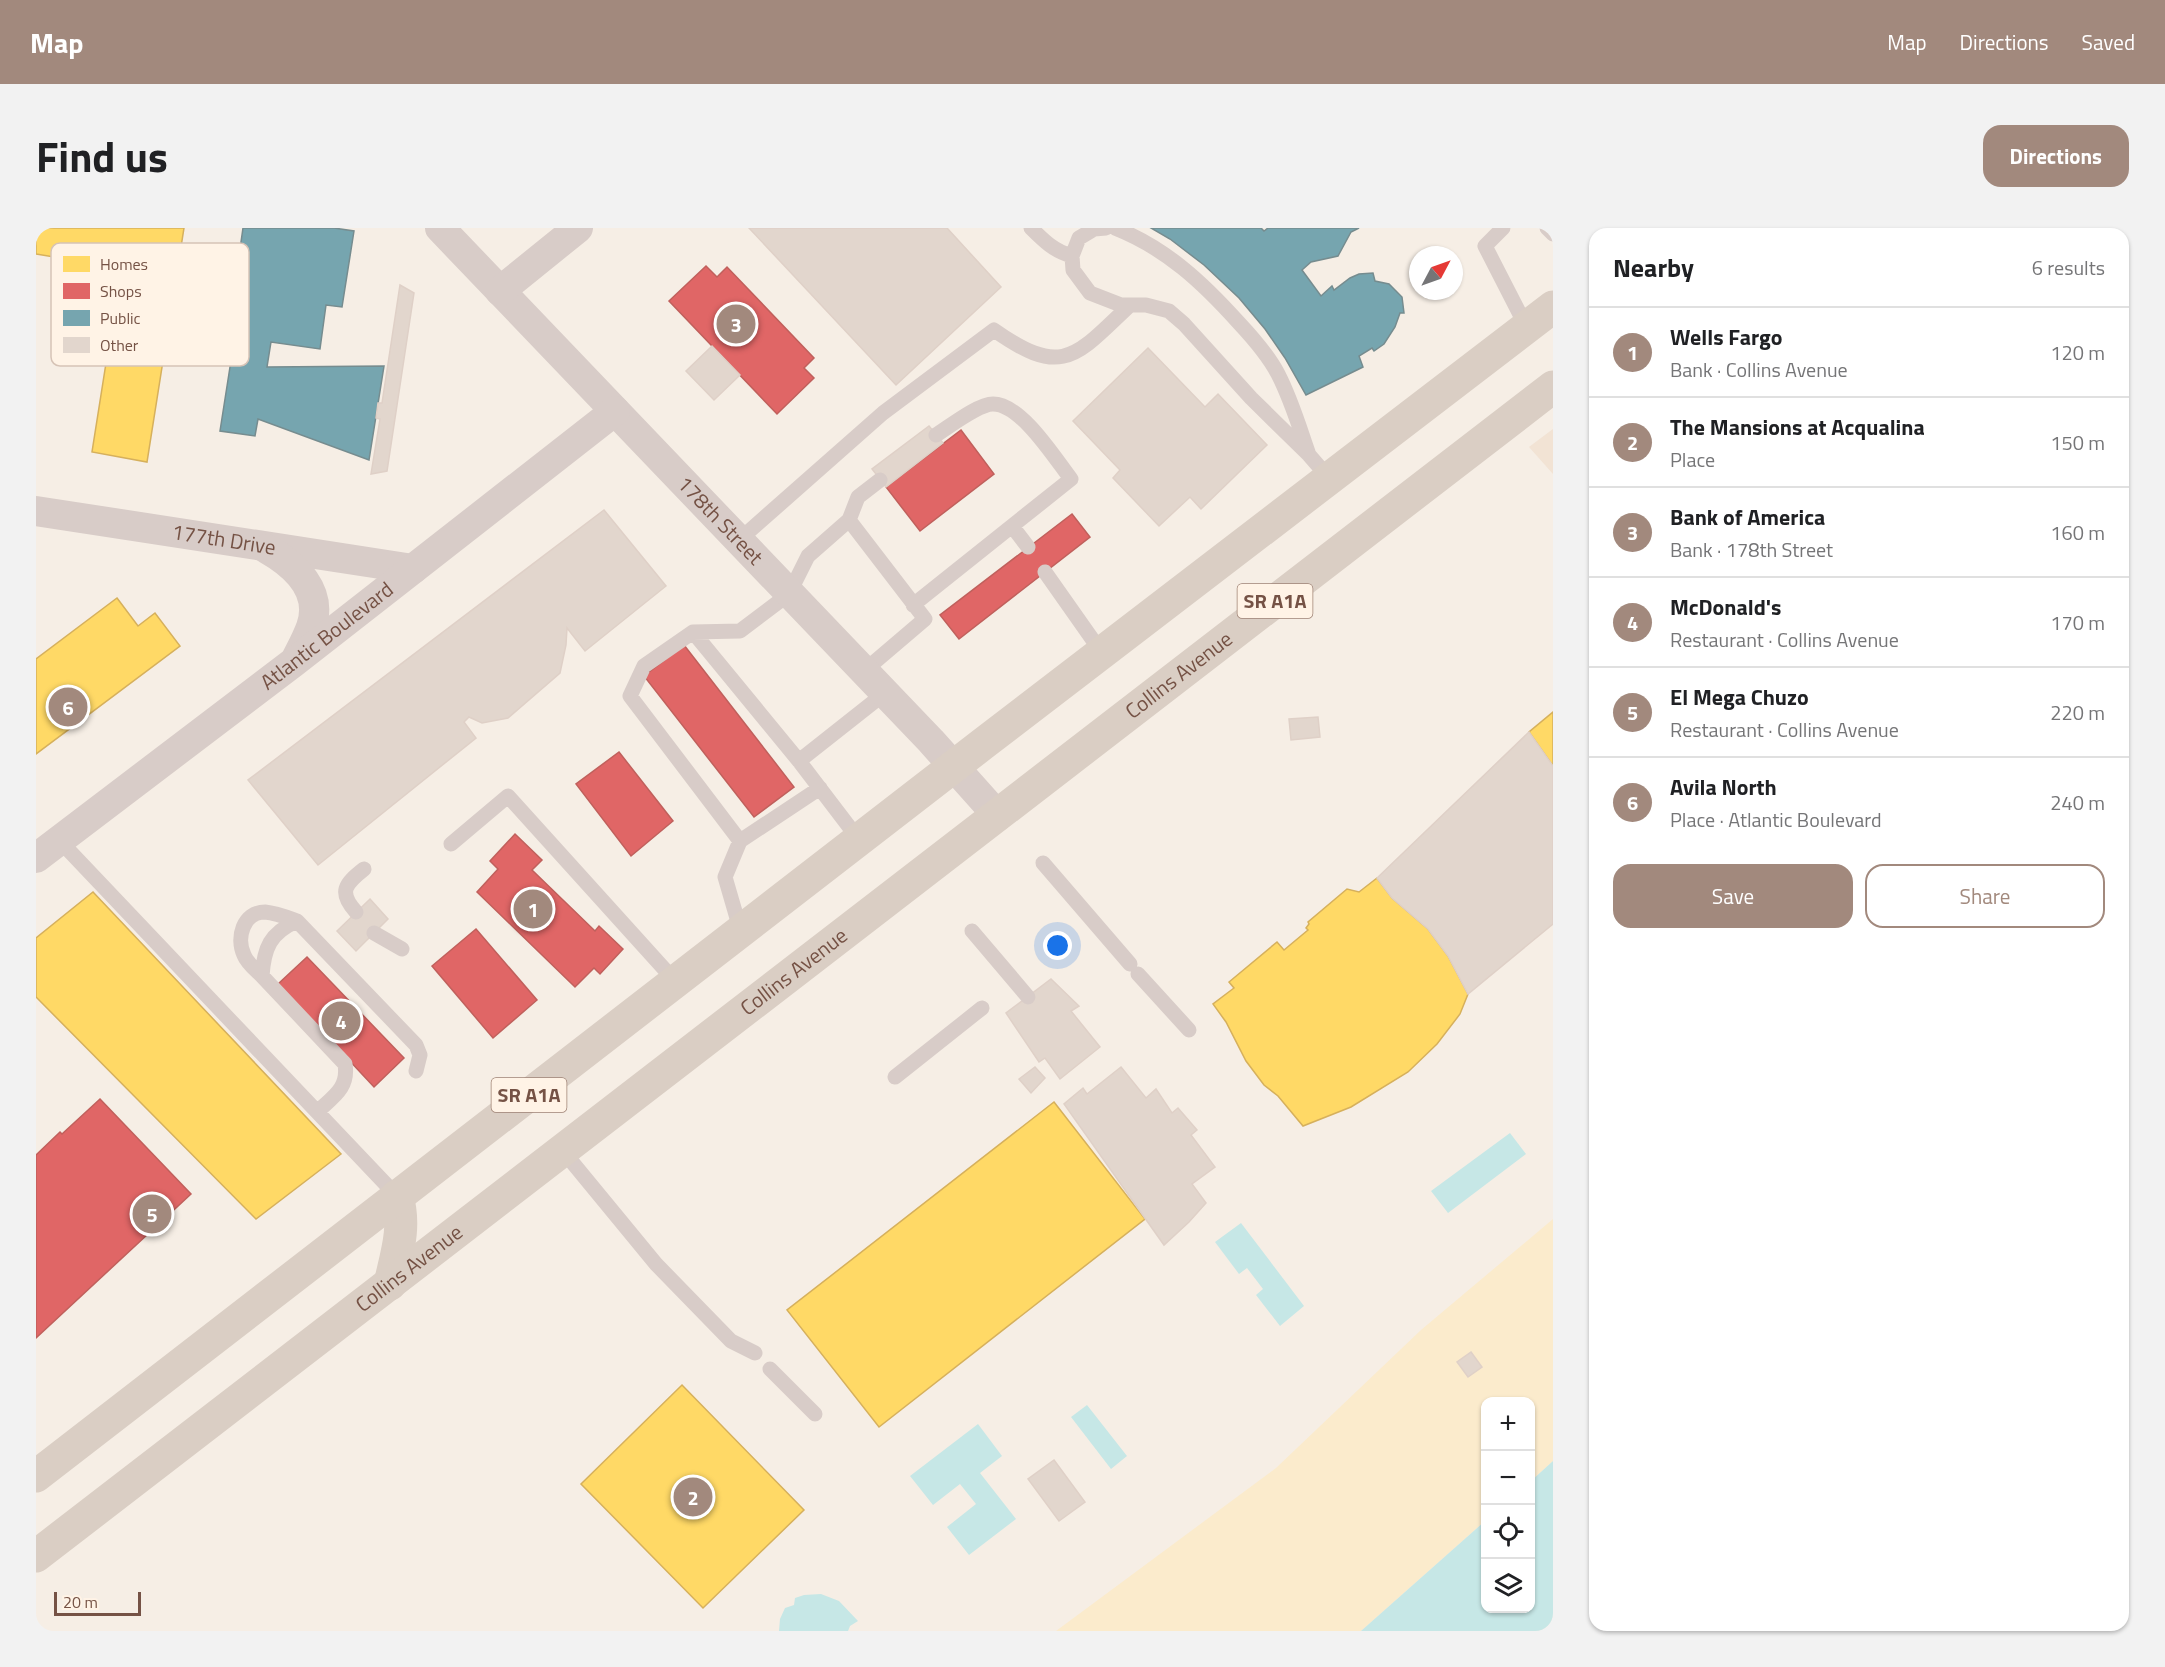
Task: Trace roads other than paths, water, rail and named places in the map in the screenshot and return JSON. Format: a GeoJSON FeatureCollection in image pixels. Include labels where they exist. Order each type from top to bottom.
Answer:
{"type":"FeatureCollection","features":[{"type":"Feature","properties":{"kind":"main road","name":"SR A1A"},"geometry":{"type":"LineString","coordinates":[[36,1476],[1102,652],[1319,467],[1527,328],[1553,307]]}},
{"type":"Feature","properties":{"kind":"main road","name":"Collins Avenue"},"geometry":{"type":"LineString","coordinates":[[36,1556],[1553,387]]}},
{"type":"Feature","properties":{"kind":"main road"},"geometry":{"type":"LineString","coordinates":[[390,1284],[402,1227],[402,1213],[397,1196]]}},
{"type":"Feature","properties":{"kind":"street","name":"178th Street"},"geometry":{"type":"LineString","coordinates":[[440,228],[885,693],[998,816]]}},
{"type":"Feature","properties":{"kind":"street"},"geometry":{"type":"LineString","coordinates":[[500,291],[578,228]]}},
{"type":"Feature","properties":{"kind":"street","name":"Atlantic Boulevard"},"geometry":{"type":"LineString","coordinates":[[47,849],[294,663],[615,411]]}},
{"type":"Feature","properties":{"kind":"street","name":"177th Drive"},"geometry":{"type":"LineString","coordinates":[[36,511],[413,569]]}},
{"type":"Feature","properties":{"kind":"street"},"geometry":{"type":"LineString","coordinates":[[258,545],[294,566],[312,596],[314,612],[312,626],[294,663]]}},
{"type":"Feature","properties":{"kind":"lane"},"geometry":{"type":"LineString","coordinates":[[1031,228],[1047,245],[1060,253],[1072,256]]}},
{"type":"Feature","properties":{"kind":"lane"},"geometry":{"type":"LineString","coordinates":[[1106,228],[1094,229],[1079,238],[1072,256],[1073,270],[1090,293],[1121,305],[1146,305],[1169,311],[1184,324],[1251,398],[1319,467]]}},
{"type":"Feature","properties":{"kind":"lane"},"geometry":{"type":"LineString","coordinates":[[1115,228],[1136,237],[1196,277],[1261,346],[1278,374],[1319,467]]}},
{"type":"Feature","properties":{"kind":"lane"},"geometry":{"type":"LineString","coordinates":[[1502,228],[1485,246],[1527,328]]}},
{"type":"Feature","properties":{"kind":"lane"},"geometry":{"type":"LineString","coordinates":[[1547,228],[1553,234]]}},
{"type":"Feature","properties":{"kind":"lane"},"geometry":{"type":"LineString","coordinates":[[738,541],[883,413],[994,330],[1029,352],[1039,356],[1059,358],[1080,350],[1130,305]]}},
{"type":"Feature","properties":{"kind":"lane"},"geometry":{"type":"LineString","coordinates":[[913,605],[1071,479],[1021,416],[1008,407],[991,404],[974,411],[936,435]]}},
{"type":"Feature","properties":{"kind":"lane"},"geometry":{"type":"LineString","coordinates":[[740,841],[630,696],[644,666],[693,632],[740,631],[789,594],[808,556],[849,519],[858,498],[880,480]]}},
{"type":"Feature","properties":{"kind":"lane"},"geometry":{"type":"LineString","coordinates":[[849,519],[925,620],[864,671]]}},
{"type":"Feature","properties":{"kind":"lane"},"geometry":{"type":"LineString","coordinates":[[1012,526],[1028,547]]}},
{"type":"Feature","properties":{"kind":"lane"},"geometry":{"type":"LineString","coordinates":[[1045,572],[1102,652]]}},
{"type":"Feature","properties":{"kind":"lane"},"geometry":{"type":"LineString","coordinates":[[693,632],[799,761],[860,841]]}},
{"type":"Feature","properties":{"kind":"lane"},"geometry":{"type":"LineString","coordinates":[[799,761],[885,693]]}},
{"type":"Feature","properties":{"kind":"lane"},"geometry":{"type":"LineString","coordinates":[[741,932],[725,876],[740,841],[820,788]]}},
{"type":"Feature","properties":{"kind":"lane"},"geometry":{"type":"LineString","coordinates":[[451,844],[508,796],[676,982]]}},
{"type":"Feature","properties":{"kind":"lane"},"geometry":{"type":"LineString","coordinates":[[47,849],[318,1112],[397,1196]]}},
{"type":"Feature","properties":{"kind":"lane"},"geometry":{"type":"LineString","coordinates":[[1043,863],[1189,1030]]}},
{"type":"Feature","properties":{"kind":"lane"},"geometry":{"type":"LineString","coordinates":[[356,912],[347,902],[345,891],[350,881],[364,869]]}},
{"type":"Feature","properties":{"kind":"lane"},"geometry":{"type":"LineString","coordinates":[[318,1112],[344,1084],[345,1064],[244,957],[240,944],[243,927],[251,916],[263,912],[297,921],[416,1045],[420,1055],[416,1071]]}},
{"type":"Feature","properties":{"kind":"lane"},"geometry":{"type":"LineString","coordinates":[[262,976],[264,956],[271,940],[281,928],[297,921]]}},
{"type":"Feature","properties":{"kind":"lane"},"geometry":{"type":"LineString","coordinates":[[972,931],[1028,997]]}},
{"type":"Feature","properties":{"kind":"lane"},"geometry":{"type":"LineString","coordinates":[[375,933],[402,949]]}},
{"type":"Feature","properties":{"kind":"lane"},"geometry":{"type":"LineString","coordinates":[[895,1077],[982,1008]]}},
{"type":"Feature","properties":{"kind":"lane"},"geometry":{"type":"LineString","coordinates":[[563,1151],[656,1264],[731,1341],[755,1353]]}},
{"type":"Feature","properties":{"kind":"lane"},"geometry":{"type":"LineString","coordinates":[[770,1369],[815,1414]]}},
{"type":"Feature","properties":{"kind":"water"},"geometry":{"type":"Polygon","coordinates":[[[1510,1133],[1526,1154],[1448,1213],[1431,1191],[1510,1133]]]}},
{"type":"Feature","properties":{"kind":"water"},"geometry":{"type":"Polygon","coordinates":[[[1241,1223],[1304,1306],[1280,1326],[1256,1295],[1263,1289],[1247,1268],[1239,1274],[1215,1242],[1241,1223]]]}},
{"type":"Feature","properties":{"kind":"water"},"geometry":{"type":"Polygon","coordinates":[[[1087,1405],[1127,1456],[1111,1469],[1071,1417],[1087,1405]]]}},
{"type":"Feature","properties":{"kind":"water"},"geometry":{"type":"Polygon","coordinates":[[[978,1424],[1002,1456],[980,1473],[1016,1519],[969,1555],[947,1527],[976,1504],[960,1484],[933,1505],[910,1476],[978,1424]]]}},
{"type":"Feature","properties":{"kind":"water"},"geometry":{"type":"Polygon","coordinates":[[[1553,1461],[1553,1631],[1361,1631],[1481,1525],[1481,1613],[1535,1613],[1535,1477],[1553,1461]]]}},
{"type":"Feature","properties":{"kind":"water"},"geometry":{"type":"Polygon","coordinates":[[[821,1594],[839,1601],[858,1621],[850,1626],[848,1631],[779,1631],[780,1619],[785,1608],[794,1605],[795,1598],[821,1594]]]}},
{"type":"Feature","properties":{"kind":"place","name":"Bank of America"},"geometry":{"type":"Point","coordinates":[736,324]}},
{"type":"Feature","properties":{"kind":"place","name":"Avila North"},"geometry":{"type":"Point","coordinates":[68,707]}},
{"type":"Feature","properties":{"kind":"place","name":"Wells Fargo"},"geometry":{"type":"Point","coordinates":[533,909]}},
{"type":"Feature","properties":{"kind":"place","name":"McDonald's"},"geometry":{"type":"Point","coordinates":[341,1021]}},
{"type":"Feature","properties":{"kind":"place","name":"El Mega Chuzo"},"geometry":{"type":"Point","coordinates":[152,1214]}},
{"type":"Feature","properties":{"kind":"place","name":"The Mansions at Acqualina"},"geometry":{"type":"Point","coordinates":[693,1497]}}]}
